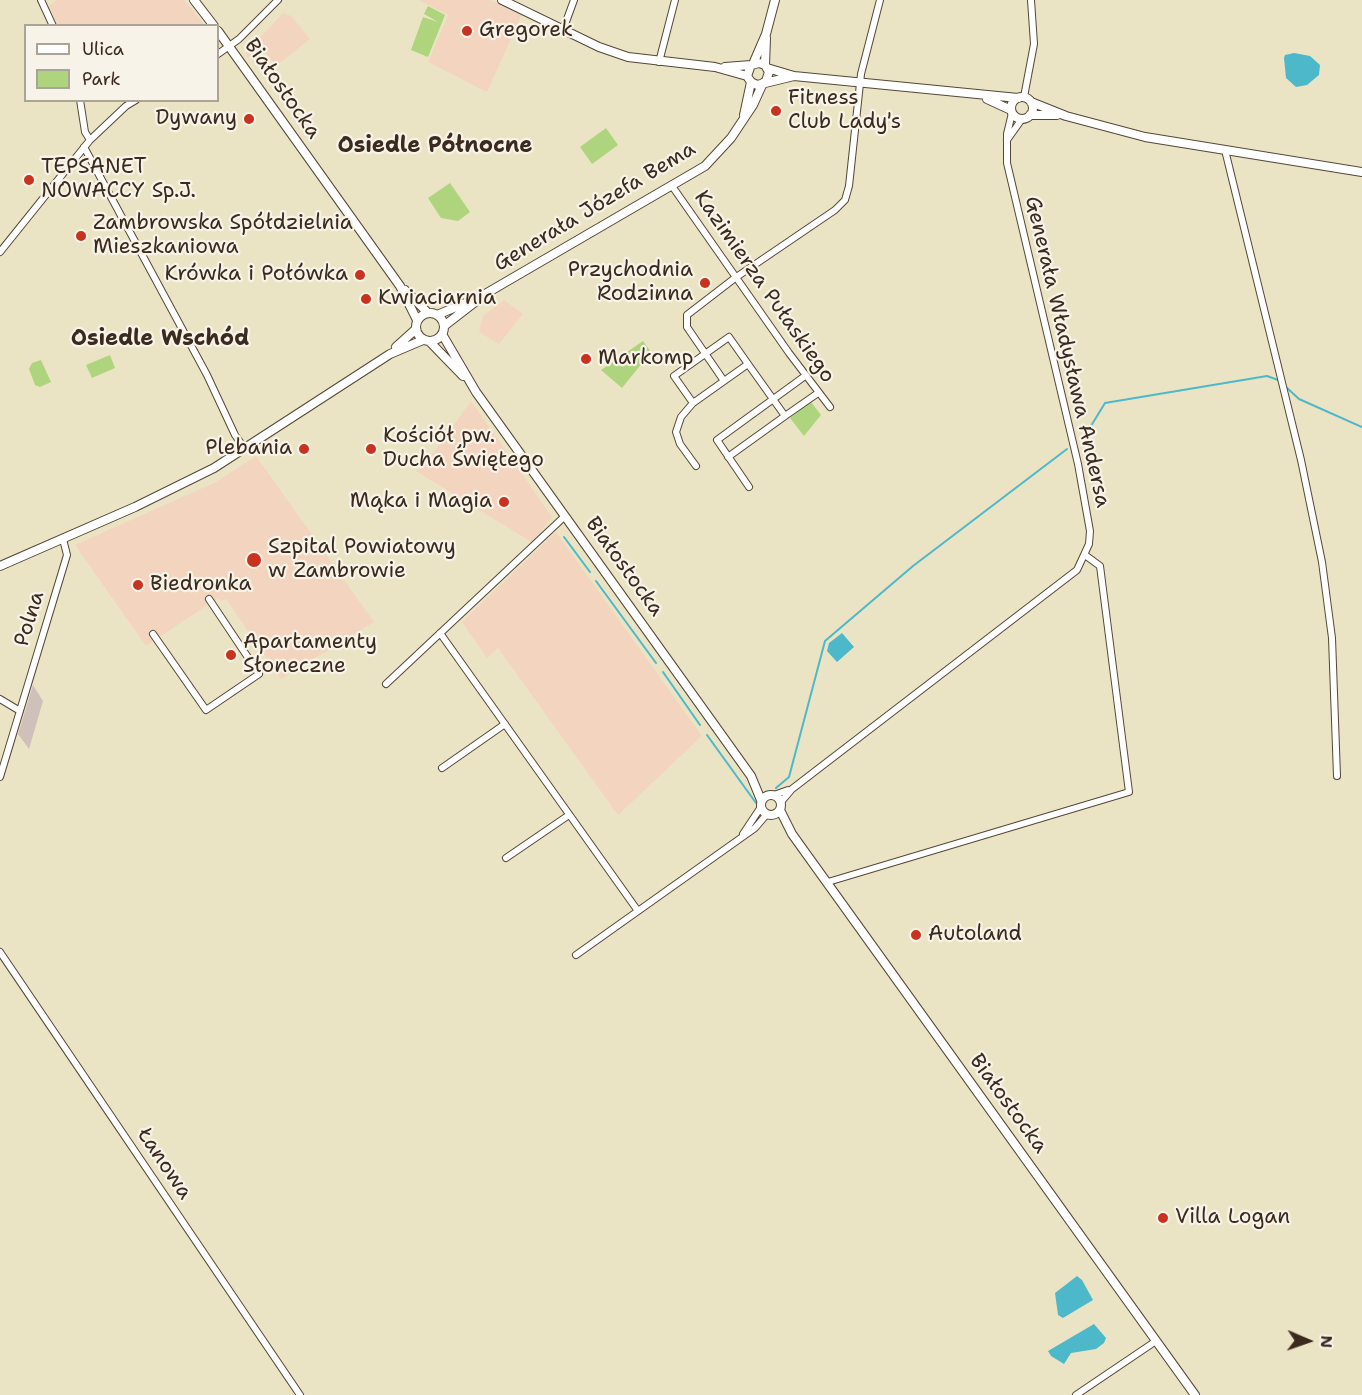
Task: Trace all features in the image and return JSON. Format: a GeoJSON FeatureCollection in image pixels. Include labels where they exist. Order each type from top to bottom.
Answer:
{"type":"FeatureCollection","features":[{"type":"Feature","properties":{"kind":"street"},"geometry":{"type":"LineString","coordinates":[[41,0],[52,24]]}},
{"type":"Feature","properties":{"kind":"street"},"geometry":{"type":"LineString","coordinates":[[195,0],[213,24]]}},
{"type":"Feature","properties":{"kind":"street"},"geometry":{"type":"LineString","coordinates":[[219,53],[230,46],[278,0]]}},
{"type":"Feature","properties":{"kind":"street"},"geometry":{"type":"LineString","coordinates":[[502,0],[563,30],[628,57],[715,67],[752,64],[794,76],[1024,99],[1066,116],[1145,137],[1362,172]]}},
{"type":"Feature","properties":{"kind":"street"},"geometry":{"type":"LineString","coordinates":[[563,30],[574,0]]}},
{"type":"Feature","properties":{"kind":"street"},"geometry":{"type":"LineString","coordinates":[[659,62],[675,0]]}},
{"type":"Feature","properties":{"kind":"street"},"geometry":{"type":"LineString","coordinates":[[744,116],[752,64],[766,34],[775,0]]}},
{"type":"Feature","properties":{"kind":"street"},"geometry":{"type":"LineString","coordinates":[[724,381],[687,327],[687,315],[735,278],[835,210],[845,200],[849,186],[860,82],[880,0]]}},
{"type":"Feature","properties":{"kind":"street"},"geometry":{"type":"LineString","coordinates":[[1024,99],[1033,51],[1031,0]]}},
{"type":"Feature","properties":{"kind":"street","name":"Białostocka"},"geometry":{"type":"LineString","coordinates":[[219,32],[400,286],[416,325],[427,341],[467,380],[751,776],[777,800],[792,834],[1195,1395]]}},
{"type":"Feature","properties":{"kind":"street"},"geometry":{"type":"LineString","coordinates":[[765,82],[766,34]]}},
{"type":"Feature","properties":{"kind":"street"},"geometry":{"type":"LineString","coordinates":[[715,67],[765,82],[794,76]]}},
{"type":"Feature","properties":{"kind":"street","name":"Generała Józefa Bema"},"geometry":{"type":"LineString","coordinates":[[390,354],[416,325],[433,314],[480,297],[705,166],[720,152],[753,105],[765,82]]}},
{"type":"Feature","properties":{"kind":"street"},"geometry":{"type":"LineString","coordinates":[[979,94],[1026,117],[1066,116]]}},
{"type":"Feature","properties":{"kind":"street"},"geometry":{"type":"LineString","coordinates":[[1011,111],[1012,102],[1024,99]]}},
{"type":"Feature","properties":{"kind":"street"},"geometry":{"type":"LineString","coordinates":[[1007,140],[1033,109],[1024,99]]}},
{"type":"Feature","properties":{"kind":"street"},"geometry":{"type":"LineString","coordinates":[[80,102],[85,132],[90,140]]}},
{"type":"Feature","properties":{"kind":"street"},"geometry":{"type":"LineString","coordinates":[[0,252],[90,140],[133,102]]}},
{"type":"Feature","properties":{"kind":"street","name":"Generała Władysława Andersa"},"geometry":{"type":"LineString","coordinates":[[1011,111],[1007,163],[1087,509],[1090,531],[1085,555]]}},
{"type":"Feature","properties":{"kind":"street"},"geometry":{"type":"LineString","coordinates":[[84,147],[202,365],[235,435],[245,449]]}},
{"type":"Feature","properties":{"kind":"street"},"geometry":{"type":"LineString","coordinates":[[1226,150],[1301,460],[1322,562],[1332,638],[1336,776]]}},
{"type":"Feature","properties":{"kind":"street","name":"Kazimierza Pułaskiego"},"geometry":{"type":"LineString","coordinates":[[672,186],[805,376],[830,407]]}},
{"type":"Feature","properties":{"kind":"street","name":"Białostocka"},"geometry":{"type":"LineString","coordinates":[[400,286],[433,314],[467,380]]}},
{"type":"Feature","properties":{"kind":"street","name":"Generała Józefa Bema"},"geometry":{"type":"LineString","coordinates":[[390,354],[427,341],[480,297]]}},
{"type":"Feature","properties":{"kind":"street"},"geometry":{"type":"LineString","coordinates":[[693,403],[674,376],[729,337],[785,416]]}},
{"type":"Feature","properties":{"kind":"street"},"geometry":{"type":"LineString","coordinates":[[0,566],[197,477],[245,449],[390,354]]}},
{"type":"Feature","properties":{"kind":"street"},"geometry":{"type":"LineString","coordinates":[[696,466],[680,444],[676,432],[681,417],[693,403],[748,364]]}},
{"type":"Feature","properties":{"kind":"street"},"geometry":{"type":"LineString","coordinates":[[749,488],[717,440],[805,376]]}},
{"type":"Feature","properties":{"kind":"street"},"geometry":{"type":"LineString","coordinates":[[728,457],[818,393]]}},
{"type":"Feature","properties":{"kind":"street"},"geometry":{"type":"LineString","coordinates":[[386,684],[565,516]]}},
{"type":"Feature","properties":{"kind":"street","name":"Polna"},"geometry":{"type":"LineString","coordinates":[[0,777],[67,555],[63,539]]}},
{"type":"Feature","properties":{"kind":"street"},"geometry":{"type":"LineString","coordinates":[[576,955],[755,828],[769,815],[777,800],[1077,570],[1085,555],[1100,566],[1129,792],[828,882]]}},
{"type":"Feature","properties":{"kind":"street"},"geometry":{"type":"LineString","coordinates":[[153,634],[206,710],[259,674],[209,599]]}},
{"type":"Feature","properties":{"kind":"street"},"geometry":{"type":"LineString","coordinates":[[440,633],[638,911]]}},
{"type":"Feature","properties":{"kind":"street"},"geometry":{"type":"LineString","coordinates":[[0,699],[20,711]]}},
{"type":"Feature","properties":{"kind":"street"},"geometry":{"type":"LineString","coordinates":[[442,768],[505,724]]}},
{"type":"Feature","properties":{"kind":"street","name":"Białostocka"},"geometry":{"type":"LineString","coordinates":[[751,776],[761,803],[769,815],[792,834]]}},
{"type":"Feature","properties":{"kind":"street"},"geometry":{"type":"LineString","coordinates":[[741,838],[766,795],[777,800]]}},
{"type":"Feature","properties":{"kind":"street"},"geometry":{"type":"LineString","coordinates":[[506,858],[569,815]]}},
{"type":"Feature","properties":{"kind":"street","name":"Łanowa"},"geometry":{"type":"LineString","coordinates":[[0,952],[300,1395]]}},
{"type":"Feature","properties":{"kind":"street"},"geometry":{"type":"LineString","coordinates":[[1076,1395],[1156,1341]]}},
{"type":"Feature","properties":{"kind":"shaded area"},"geometry":{"type":"Polygon","coordinates":[[[56,0],[184,0],[204,24],[60,24],[49,6],[56,0]]]}},
{"type":"Feature","properties":{"kind":"shaded area"},"geometry":{"type":"Polygon","coordinates":[[[419,0],[490,0],[522,14],[487,92],[428,62],[448,15],[419,0]]]}},
{"type":"Feature","properties":{"kind":"shaded area"},"geometry":{"type":"Polygon","coordinates":[[[283,13],[291,16],[310,39],[276,66],[262,48],[247,58],[245,44],[248,41],[255,43],[283,13]]]}},
{"type":"Feature","properties":{"kind":"shaded area"},"geometry":{"type":"Polygon","coordinates":[[[504,300],[523,314],[499,344],[479,332],[483,316],[504,300]]]}},
{"type":"Feature","properties":{"kind":"shaded area"},"geometry":{"type":"Polygon","coordinates":[[[471,401],[552,517],[533,543],[416,471],[424,466],[471,401]]]}},
{"type":"Feature","properties":{"kind":"shaded area"},"geometry":{"type":"Polygon","coordinates":[[[256,456],[374,622],[281,679],[226,599],[221,601],[218,598],[146,646],[75,545],[216,482],[256,456]]]}},
{"type":"Feature","properties":{"kind":"shaded area"},"geometry":{"type":"Polygon","coordinates":[[[556,532],[702,736],[618,815],[498,648],[487,658],[462,622],[556,532]]]}},
{"type":"Feature","properties":{"kind":"shaded area"},"geometry":{"type":"Polygon","coordinates":[[[33,685],[43,701],[29,749],[18,734],[33,685]]]}},
{"type":"Feature","properties":{"kind":"green space"},"geometry":{"type":"Polygon","coordinates":[[[428,6],[445,15],[428,57],[411,50],[423,17],[438,22],[424,14],[428,6]]]}},
{"type":"Feature","properties":{"kind":"green space"},"geometry":{"type":"Polygon","coordinates":[[[606,128],[618,145],[592,164],[580,147],[606,128]]]}},
{"type":"Feature","properties":{"kind":"green space"},"geometry":{"type":"Polygon","coordinates":[[[450,183],[470,212],[458,221],[441,218],[428,198],[450,183]]]}},
{"type":"Feature","properties":{"kind":"green space"},"geometry":{"type":"Polygon","coordinates":[[[643,341],[651,352],[622,388],[601,370],[643,341]]]}},
{"type":"Feature","properties":{"kind":"green space"},"geometry":{"type":"Polygon","coordinates":[[[110,355],[115,368],[92,378],[86,365],[110,355]]]}},
{"type":"Feature","properties":{"kind":"green space"},"geometry":{"type":"Polygon","coordinates":[[[41,360],[51,382],[40,387],[35,385],[29,369],[32,363],[41,360]]]}},
{"type":"Feature","properties":{"kind":"green space"},"geometry":{"type":"Polygon","coordinates":[[[811,402],[821,415],[804,436],[790,418],[811,402]]]}},
{"type":"Feature","properties":{"kind":"water"},"geometry":{"type":"Polygon","coordinates":[[[1294,53],[1310,56],[1320,65],[1319,75],[1307,85],[1296,87],[1286,78],[1284,58],[1285,55],[1294,53]]]}},
{"type":"Feature","properties":{"kind":"water"},"geometry":{"type":"Polygon","coordinates":[[[842,633],[854,647],[837,662],[827,651],[829,643],[842,633]]]}},
{"type":"Feature","properties":{"kind":"water"},"geometry":{"type":"Polygon","coordinates":[[[1077,1276],[1082,1280],[1093,1300],[1063,1318],[1058,1315],[1055,1293],[1077,1276]]]}},
{"type":"Feature","properties":{"kind":"water"},"geometry":{"type":"Polygon","coordinates":[[[1094,1324],[1106,1338],[1104,1343],[1096,1349],[1071,1353],[1064,1364],[1051,1356],[1048,1351],[1094,1324]]]}},
{"type":"Feature","properties":{"kind":"waterway"},"geometry":{"type":"LineString","coordinates":[[1083,439],[1105,403],[1267,376],[1278,380]]}},
{"type":"Feature","properties":{"kind":"waterway"},"geometry":{"type":"LineString","coordinates":[[1286,387],[1299,399],[1362,427]]}},
{"type":"Feature","properties":{"kind":"waterway"},"geometry":{"type":"LineString","coordinates":[[776,788],[789,777],[825,641],[913,566],[1067,449]]}},
{"type":"Feature","properties":{"kind":"waterway"},"geometry":{"type":"LineString","coordinates":[[564,537],[590,572]]}},
{"type":"Feature","properties":{"kind":"waterway"},"geometry":{"type":"LineString","coordinates":[[596,581],[656,663]]}},
{"type":"Feature","properties":{"kind":"waterway"},"geometry":{"type":"LineString","coordinates":[[663,672],[700,725]]}},
{"type":"Feature","properties":{"kind":"waterway"},"geometry":{"type":"LineString","coordinates":[[707,735],[756,803]]}},
{"type":"Feature","properties":{"kind":"place","name":"Gregorek"},"geometry":{"type":"Point","coordinates":[467,31]}},
{"type":"Feature","properties":{"kind":"place","name":"Fitness Club Lady's"},"geometry":{"type":"Point","coordinates":[776,111]}},
{"type":"Feature","properties":{"kind":"place","name":"Dywany"},"geometry":{"type":"Point","coordinates":[249,119]}},
{"type":"Feature","properties":{"kind":"place","name":"TEPSANET NOWACCY Sp.J."},"geometry":{"type":"Point","coordinates":[29,180]}},
{"type":"Feature","properties":{"kind":"place","name":"Zambrowska Spółdzielnia Mieszkaniowa"},"geometry":{"type":"Point","coordinates":[81,236]}},
{"type":"Feature","properties":{"kind":"place","name":"Krówka i Połówka"},"geometry":{"type":"Point","coordinates":[360,275]}},
{"type":"Feature","properties":{"kind":"place","name":"Przychodnia Rodzinna"},"geometry":{"type":"Point","coordinates":[705,283]}},
{"type":"Feature","properties":{"kind":"place","name":"Kwiaciarnia"},"geometry":{"type":"Point","coordinates":[366,299]}},
{"type":"Feature","properties":{"kind":"place","name":"Markomp"},"geometry":{"type":"Point","coordinates":[586,359]}},
{"type":"Feature","properties":{"kind":"place","name":"Plebania"},"geometry":{"type":"Point","coordinates":[304,449]}},
{"type":"Feature","properties":{"kind":"place","name":"Kościół pw. Ducha Świętego"},"geometry":{"type":"Point","coordinates":[371,449]}},
{"type":"Feature","properties":{"kind":"place","name":"Mąka i Magia"},"geometry":{"type":"Point","coordinates":[504,502]}},
{"type":"Feature","properties":{"kind":"place","name":"Szpital Powiatowy w Zambrowie"},"geometry":{"type":"Point","coordinates":[254,560]}},
{"type":"Feature","properties":{"kind":"place","name":"Biedronka"},"geometry":{"type":"Point","coordinates":[138,585]}},
{"type":"Feature","properties":{"kind":"place","name":"Apartamenty Słoneczne"},"geometry":{"type":"Point","coordinates":[231,655]}},
{"type":"Feature","properties":{"kind":"place","name":"Autoland"},"geometry":{"type":"Point","coordinates":[916,935]}},
{"type":"Feature","properties":{"kind":"place","name":"Villa Logan"},"geometry":{"type":"Point","coordinates":[1163,1218]}},
{"type":"Feature","properties":{"kind":"district","name":"Osiedle Północne"},"geometry":{"type":"Point","coordinates":[435,146]}},
{"type":"Feature","properties":{"kind":"district","name":"Osiedle Wschód"},"geometry":{"type":"Point","coordinates":[160,339]}}]}
